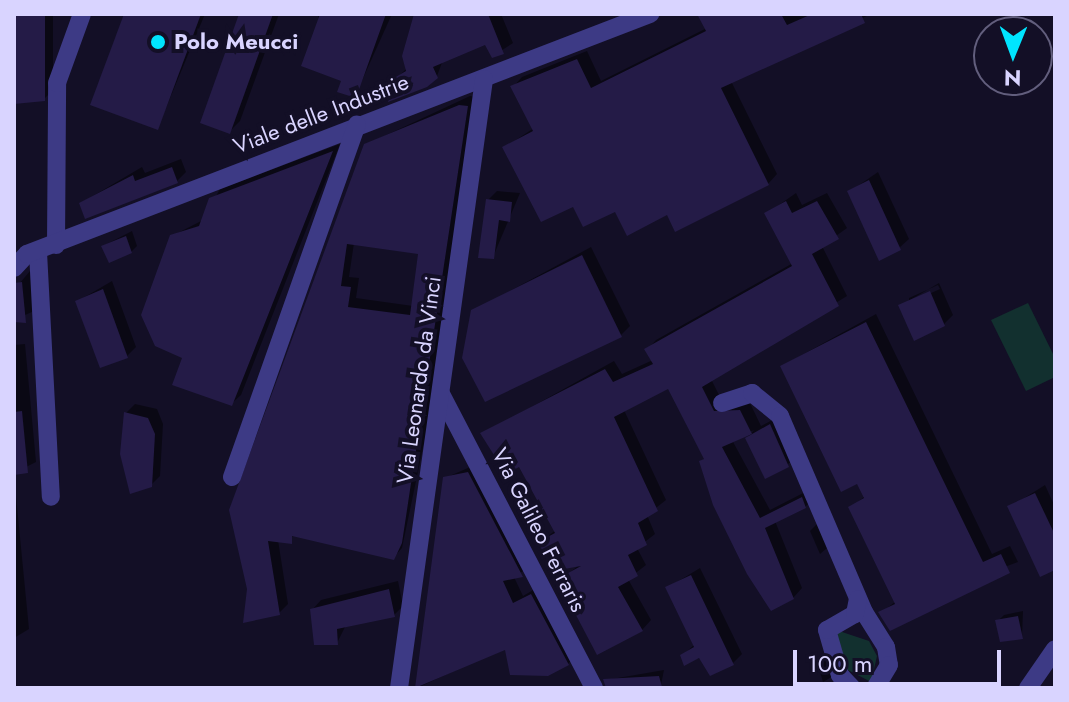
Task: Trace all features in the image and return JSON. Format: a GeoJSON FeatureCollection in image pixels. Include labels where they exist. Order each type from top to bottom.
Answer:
{"type":"FeatureCollection","features":[{"type":"Feature","properties":{"kind":"street"},"geometry":{"type":"LineString","coordinates":[[51,497],[47,248],[57,83],[82,14]]}},
{"type":"Feature","properties":{"kind":"street","name":"Viale delle Industrie"},"geometry":{"type":"LineString","coordinates":[[14,268],[47,248],[357,124],[484,79],[650,14]]}},
{"type":"Feature","properties":{"kind":"street","name":"Via Leonardo da Vinci"},"geometry":{"type":"LineString","coordinates":[[399,688],[484,79]]}},
{"type":"Feature","properties":{"kind":"street"},"geometry":{"type":"LineString","coordinates":[[232,477],[357,124]]}},
{"type":"Feature","properties":{"kind":"street"},"geometry":{"type":"LineString","coordinates":[[722,403],[752,393],[780,416],[858,599],[886,647],[889,665],[875,688]]}},
{"type":"Feature","properties":{"kind":"street","name":"Via Galileo Ferraris"},"geometry":{"type":"LineString","coordinates":[[441,394],[594,688]]}},
{"type":"Feature","properties":{"kind":"street"},"geometry":{"type":"LineString","coordinates":[[852,688],[840,675],[827,630],[855,614],[858,599]]}},
{"type":"Feature","properties":{"kind":"street"},"geometry":{"type":"LineString","coordinates":[[1028,688],[1055,649]]}},
{"type":"Feature","properties":{"kind":"green space"},"geometry":{"type":"Polygon","coordinates":[[[1028,303],[1055,358],[1055,377],[1026,391],[991,320],[1028,303]]]}},
{"type":"Feature","properties":{"kind":"green space"},"geometry":{"type":"Polygon","coordinates":[[[836,630],[869,641],[877,656],[871,682],[846,669],[836,630]]]}},
{"type":"Feature","properties":{"kind":"building"},"geometry":{"type":"Polygon","coordinates":[[[14,14],[45,14],[45,101],[14,104],[14,14]]]}},
{"type":"Feature","properties":{"kind":"building"},"geometry":{"type":"Polygon","coordinates":[[[124,14],[201,14],[158,130],[90,105],[124,14]]]}},
{"type":"Feature","properties":{"kind":"building"},"geometry":{"type":"Polygon","coordinates":[[[239,14],[273,14],[230,134],[200,123],[239,14]]]}},
{"type":"Feature","properties":{"kind":"building"},"geometry":{"type":"Polygon","coordinates":[[[320,14],[386,14],[356,98],[337,92],[341,81],[301,66],[320,14]]]}},
{"type":"Feature","properties":{"kind":"building"},"geometry":{"type":"Polygon","coordinates":[[[414,14],[488,14],[504,54],[492,58],[485,45],[433,67],[438,78],[427,87],[388,102],[394,78],[406,71],[402,56],[414,14]]]}},
{"type":"Feature","properties":{"kind":"building"},"geometry":{"type":"Polygon","coordinates":[[[697,14],[781,14],[787,25],[812,14],[861,14],[865,23],[721,88],[769,185],[675,232],[667,215],[627,236],[615,212],[583,227],[573,207],[541,222],[502,147],[533,131],[510,86],[577,59],[591,88],[706,31],[697,14]]]}},
{"type":"Feature","properties":{"kind":"building"},"geometry":{"type":"Polygon","coordinates":[[[459,105],[468,106],[402,543],[394,560],[292,536],[292,544],[268,541],[280,615],[243,623],[247,589],[229,510],[364,144],[459,105]],[[347,244],[341,286],[351,287],[348,307],[410,315],[418,254],[347,244]]]}},
{"type":"Feature","properties":{"kind":"building"},"geometry":{"type":"Polygon","coordinates":[[[333,151],[232,406],[172,385],[182,358],[155,346],[141,315],[170,235],[199,226],[209,198],[333,151]]]}},
{"type":"Feature","properties":{"kind":"building"},"geometry":{"type":"Polygon","coordinates":[[[172,167],[178,183],[85,219],[79,203],[133,175],[135,181],[172,167]]]}},
{"type":"Feature","properties":{"kind":"building"},"geometry":{"type":"Polygon","coordinates":[[[869,180],[901,250],[879,261],[847,191],[869,180]]]}},
{"type":"Feature","properties":{"kind":"building"},"geometry":{"type":"Polygon","coordinates":[[[486,199],[512,202],[510,222],[499,220],[494,259],[478,258],[486,199]]]}},
{"type":"Feature","properties":{"kind":"building"},"geometry":{"type":"Polygon","coordinates":[[[786,201],[792,213],[817,201],[839,239],[812,254],[839,306],[702,387],[714,411],[740,410],[752,434],[722,447],[760,518],[802,497],[806,508],[765,528],[794,599],[771,611],[747,574],[713,505],[699,461],[704,459],[668,389],[614,417],[658,511],[638,523],[647,545],[628,555],[638,576],[618,587],[643,631],[597,655],[557,579],[581,566],[553,571],[538,542],[555,533],[519,467],[506,474],[480,433],[605,369],[613,382],[653,364],[644,349],[792,266],[764,213],[786,201]]]}},
{"type":"Feature","properties":{"kind":"building"},"geometry":{"type":"Polygon","coordinates":[[[126,236],[132,253],[109,263],[101,246],[126,236]]]}},
{"type":"Feature","properties":{"kind":"building"},"geometry":{"type":"Polygon","coordinates":[[[582,255],[622,337],[485,402],[462,358],[471,310],[582,255]]]}},
{"type":"Feature","properties":{"kind":"building"},"geometry":{"type":"Polygon","coordinates":[[[22,282],[26,323],[14,322],[14,283],[22,282]]]}},
{"type":"Feature","properties":{"kind":"building"},"geometry":{"type":"Polygon","coordinates":[[[103,289],[128,358],[100,368],[75,301],[103,289]]]}},
{"type":"Feature","properties":{"kind":"building"},"geometry":{"type":"Polygon","coordinates":[[[930,291],[945,326],[914,341],[898,305],[930,291]]]}},
{"type":"Feature","properties":{"kind":"building"},"geometry":{"type":"Polygon","coordinates":[[[866,322],[983,562],[1001,554],[1010,573],[890,631],[878,612],[895,604],[848,507],[864,498],[857,484],[841,492],[780,366],[866,322]]]}},
{"type":"Feature","properties":{"kind":"building"},"geometry":{"type":"Polygon","coordinates":[[[22,411],[28,473],[14,475],[14,412],[22,411]]]}},
{"type":"Feature","properties":{"kind":"building"},"geometry":{"type":"Polygon","coordinates":[[[124,412],[148,418],[155,434],[152,487],[130,494],[120,454],[124,412]]]}},
{"type":"Feature","properties":{"kind":"building"},"geometry":{"type":"Polygon","coordinates":[[[770,424],[789,467],[765,479],[745,438],[770,424]]]}},
{"type":"Feature","properties":{"kind":"building"},"geometry":{"type":"Polygon","coordinates":[[[468,472],[523,577],[503,581],[513,603],[531,594],[569,665],[548,676],[510,675],[505,650],[415,688],[443,477],[468,472]]]}},
{"type":"Feature","properties":{"kind":"building"},"geometry":{"type":"Polygon","coordinates":[[[1035,493],[1055,535],[1055,570],[1040,577],[1007,506],[1035,493]]]}},
{"type":"Feature","properties":{"kind":"building"},"geometry":{"type":"Polygon","coordinates":[[[691,575],[734,665],[710,676],[699,658],[684,666],[680,655],[694,647],[665,587],[691,575]]]}},
{"type":"Feature","properties":{"kind":"building"},"geometry":{"type":"Polygon","coordinates":[[[389,589],[395,617],[337,629],[338,645],[314,645],[310,609],[389,589]]]}},
{"type":"Feature","properties":{"kind":"building"},"geometry":{"type":"Polygon","coordinates":[[[1018,616],[1023,639],[1000,642],[995,620],[1018,616]]]}},
{"type":"Feature","properties":{"kind":"building"},"geometry":{"type":"Polygon","coordinates":[[[659,676],[662,687],[606,688],[603,679],[659,676]]]}},
{"type":"Feature","properties":{"kind":"place","name":"Polo Meucci"},"geometry":{"type":"Point","coordinates":[158,42]}}]}
